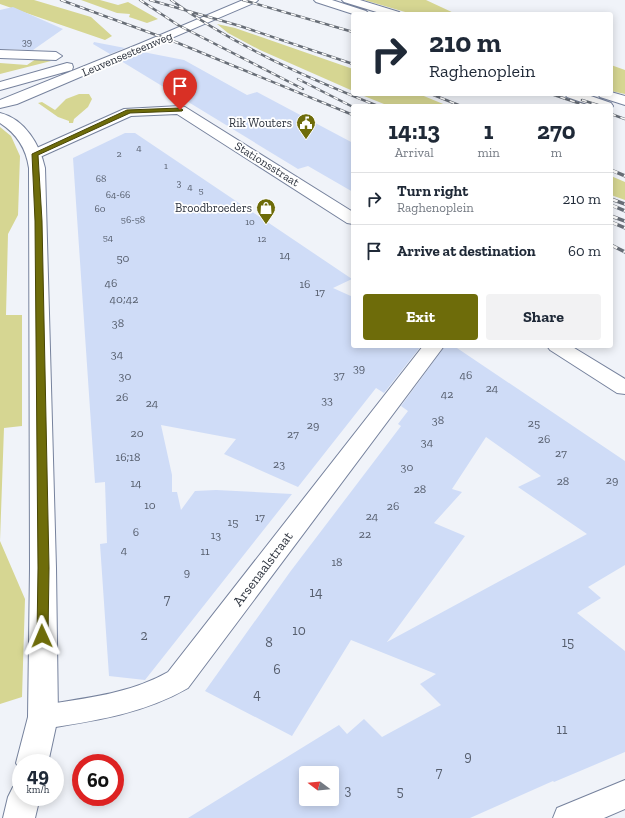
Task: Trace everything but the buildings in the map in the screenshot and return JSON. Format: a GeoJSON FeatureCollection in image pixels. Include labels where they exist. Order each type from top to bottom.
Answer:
{"type":"FeatureCollection","features":[{"type":"Feature","properties":{"kind":"main road","name":"Leuvensesteenweg"},"geometry":{"type":"LineString","coordinates":[[0,97],[227,0]]}},
{"type":"Feature","properties":{"kind":"main road","name":"Leuvensesteenweg"},"geometry":{"type":"LineString","coordinates":[[0,104],[12,101],[143,48],[252,0]]}},
{"type":"Feature","properties":{"kind":"main road"},"geometry":{"type":"LineString","coordinates":[[320,0],[359,12]]}},
{"type":"Feature","properties":{"kind":"main road"},"geometry":{"type":"LineString","coordinates":[[348,0],[388,12]]}},
{"type":"Feature","properties":{"kind":"main road"},"geometry":{"type":"LineString","coordinates":[[0,54],[56,56]]}},
{"type":"Feature","properties":{"kind":"main road"},"geometry":{"type":"LineString","coordinates":[[0,86],[36,74],[81,63]]}},
{"type":"Feature","properties":{"kind":"main road"},"geometry":{"type":"LineString","coordinates":[[578,96],[600,104]]}},
{"type":"Feature","properties":{"kind":"main road"},"geometry":{"type":"LineString","coordinates":[[611,96],[625,101]]}},
{"type":"Feature","properties":{"kind":"main road"},"geometry":{"type":"LineString","coordinates":[[613,109],[625,113]]}},
{"type":"Feature","properties":{"kind":"main road","name":"Stationsstraat"},"geometry":{"type":"LineString","coordinates":[[35,154],[135,115],[180,110],[351,218]]}},
{"type":"Feature","properties":{"kind":"main road"},"geometry":{"type":"LineString","coordinates":[[0,117],[22,133],[35,154],[38,214],[43,568],[43,716],[34,754]]}},
{"type":"Feature","properties":{"kind":"main road","name":"Arsenaalstraat"},"geometry":{"type":"LineString","coordinates":[[43,716],[131,702],[164,690],[178,680],[432,348]]}},
{"type":"Feature","properties":{"kind":"main road"},"geometry":{"type":"LineString","coordinates":[[560,348],[625,388]]}},
{"type":"Feature","properties":{"kind":"main road"},"geometry":{"type":"LineString","coordinates":[[569,818],[625,794]]}},
{"type":"Feature","properties":{"kind":"main road"},"geometry":{"type":"LineString","coordinates":[[19,818],[22,806]]}},
{"type":"Feature","properties":{"kind":"green space"},"geometry":{"type":"Polygon","coordinates":[[[0,0],[34,0],[91,17],[112,36],[105,40],[0,4],[0,0]]]}},
{"type":"Feature","properties":{"kind":"green space"},"geometry":{"type":"Polygon","coordinates":[[[81,0],[100,0],[118,5],[128,2],[158,19],[147,23],[129,17],[130,14],[117,13],[81,0]]]}},
{"type":"Feature","properties":{"kind":"green space"},"geometry":{"type":"Polygon","coordinates":[[[364,0],[426,0],[452,12],[405,12],[364,0]]]}},
{"type":"Feature","properties":{"kind":"green space"},"geometry":{"type":"Polygon","coordinates":[[[217,24],[235,28],[351,68],[351,90],[260,50],[228,33],[217,24]]]}},
{"type":"Feature","properties":{"kind":"green space"},"geometry":{"type":"Polygon","coordinates":[[[36,59],[51,61],[0,74],[0,63],[27,65],[36,59]]]}},
{"type":"Feature","properties":{"kind":"green space"},"geometry":{"type":"Polygon","coordinates":[[[613,66],[625,70],[625,94],[613,91],[613,66]]]}},
{"type":"Feature","properties":{"kind":"green space"},"geometry":{"type":"Polygon","coordinates":[[[79,94],[89,94],[92,99],[88,107],[74,119],[73,123],[69,123],[69,121],[58,117],[38,103],[42,102],[55,110],[66,99],[79,94]]]}},
{"type":"Feature","properties":{"kind":"green space"},"geometry":{"type":"Polygon","coordinates":[[[364,96],[424,96],[443,104],[384,104],[364,96]]]}},
{"type":"Feature","properties":{"kind":"green space"},"geometry":{"type":"Polygon","coordinates":[[[0,127],[11,136],[20,156],[18,215],[8,234],[6,315],[22,315],[22,426],[4,428],[0,541],[0,127]]]}},
{"type":"Feature","properties":{"kind":"green space"},"geometry":{"type":"Polygon","coordinates":[[[613,177],[625,182],[625,200],[613,196],[613,177]]]}},
{"type":"Feature","properties":{"kind":"green space"},"geometry":{"type":"Polygon","coordinates":[[[0,541],[25,599],[22,697],[0,704],[0,541]]]}},
{"type":"Feature","properties":{"kind":"railway"},"geometry":{"type":"LineString","coordinates":[[61,0],[178,43],[351,114]]}},
{"type":"Feature","properties":{"kind":"railway"},"geometry":{"type":"LineString","coordinates":[[140,0],[178,25],[303,89]]}},
{"type":"Feature","properties":{"kind":"railway"},"geometry":{"type":"LineString","coordinates":[[150,0],[185,10]]}},
{"type":"Feature","properties":{"kind":"railway"},"geometry":{"type":"LineString","coordinates":[[171,0],[185,10]]}},
{"type":"Feature","properties":{"kind":"railway"},"geometry":{"type":"LineString","coordinates":[[243,0],[351,31]]}},
{"type":"Feature","properties":{"kind":"railway"},"geometry":{"type":"LineString","coordinates":[[185,10],[240,26],[351,63]]}},
{"type":"Feature","properties":{"kind":"railway"},"geometry":{"type":"LineString","coordinates":[[185,10],[245,46],[297,72],[351,95]]}},
{"type":"Feature","properties":{"kind":"railway"},"geometry":{"type":"LineString","coordinates":[[298,79],[351,106]]}},
{"type":"Feature","properties":{"kind":"railway"},"geometry":{"type":"LineString","coordinates":[[353,96],[373,104]]}},
{"type":"Feature","properties":{"kind":"railway"},"geometry":{"type":"LineString","coordinates":[[436,96],[456,104]]}},
{"type":"Feature","properties":{"kind":"railway"},"geometry":{"type":"LineString","coordinates":[[557,96],[581,104]]}},
{"type":"Feature","properties":{"kind":"railway"},"geometry":{"type":"LineString","coordinates":[[582,100],[595,104]]}},
{"type":"Feature","properties":{"kind":"railway"},"geometry":{"type":"LineString","coordinates":[[613,115],[625,119]]}},
{"type":"Feature","properties":{"kind":"railway"},"geometry":{"type":"LineString","coordinates":[[613,171],[625,176]]}},
{"type":"Feature","properties":{"kind":"railway"},"geometry":{"type":"LineString","coordinates":[[613,200],[625,204]]}},
{"type":"Feature","properties":{"kind":"railway"},"geometry":{"type":"LineString","coordinates":[[613,206],[625,211]]}},
{"type":"Feature","properties":{"kind":"railway"},"geometry":{"type":"LineString","coordinates":[[613,217],[625,221]]}},
{"type":"Feature","properties":{"kind":"railway"},"geometry":{"type":"LineString","coordinates":[[613,223],[625,228]]}},
{"type":"Feature","properties":{"kind":"railway"},"geometry":{"type":"LineString","coordinates":[[613,246],[625,252]]}},
{"type":"Feature","properties":{"kind":"place","name":"Rik Wouters"},"geometry":{"type":"Point","coordinates":[306,140]}},
{"type":"Feature","properties":{"kind":"place","name":"Broodbroeders"},"geometry":{"type":"Point","coordinates":[266,225]}},
{"type":"Feature","properties":{"kind":"route"},"geometry":{"type":"LineString","coordinates":[[42,636],[43,568],[38,334],[38,221],[37,168],[35,154],[129,112],[180,110]]}}]}
